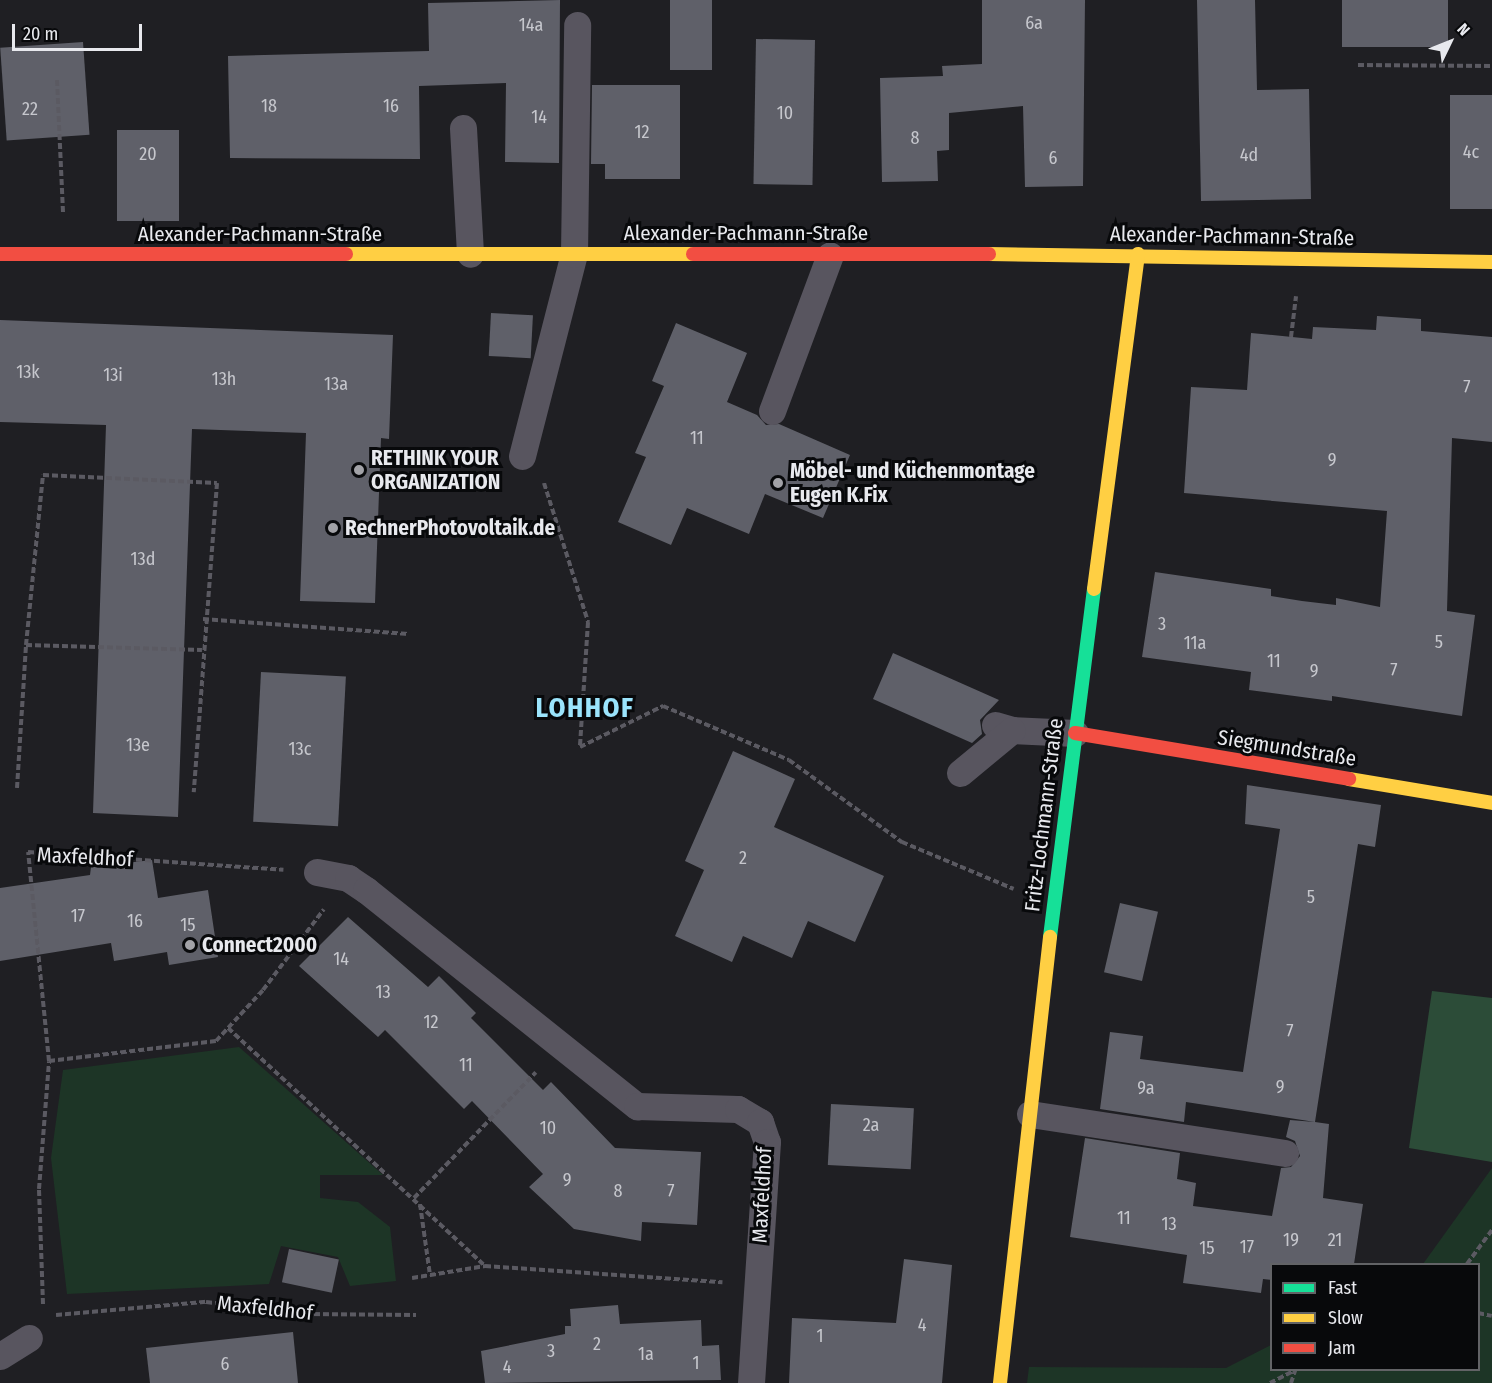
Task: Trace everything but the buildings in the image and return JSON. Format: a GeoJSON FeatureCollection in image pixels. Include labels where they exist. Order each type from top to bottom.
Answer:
{"type":"FeatureCollection","features":[{"type":"Feature","properties":{"kind":"street","name":"Alexander-Pachmann-Straße"},"geometry":{"type":"LineString","coordinates":[[0,254],[1138,254],[1492,262]]}},
{"type":"Feature","properties":{"kind":"street","name":"Fritz-Lochmann-Straße"},"geometry":{"type":"LineString","coordinates":[[1000,1383],[1075,733],[1138,254]]}},
{"type":"Feature","properties":{"kind":"street","name":"Siegmundstraße"},"geometry":{"type":"LineString","coordinates":[[1075,733],[1492,803]]}},
{"type":"Feature","properties":{"kind":"lane"},"geometry":{"type":"LineString","coordinates":[[532,465],[574,254],[577,25]]}},
{"type":"Feature","properties":{"kind":"lane"},"geometry":{"type":"LineString","coordinates":[[463,128],[470,254]]}},
{"type":"Feature","properties":{"kind":"lane"},"geometry":{"type":"LineString","coordinates":[[772,411],[830,255]]}},
{"type":"Feature","properties":{"kind":"lane"},"geometry":{"type":"LineString","coordinates":[[960,773],[1003,728],[1075,733]]}},
{"type":"Feature","properties":{"kind":"lane","name":"Maxfeldhof"},"geometry":{"type":"LineString","coordinates":[[316,872],[348,878],[637,1106],[738,1109],[760,1122],[767,1142],[751,1383]]}},
{"type":"Feature","properties":{"kind":"lane"},"geometry":{"type":"LineString","coordinates":[[1030,1114],[1285,1153]]}},
{"type":"Feature","properties":{"kind":"lane"},"geometry":{"type":"LineString","coordinates":[[0,1356],[29,1338]]}},
{"type":"Feature","properties":{"kind":"path"},"geometry":{"type":"LineString","coordinates":[[1358,65],[1492,66]]}},
{"type":"Feature","properties":{"kind":"path"},"geometry":{"type":"LineString","coordinates":[[57,80],[64,254]]}},
{"type":"Feature","properties":{"kind":"path"},"geometry":{"type":"LineString","coordinates":[[1291,337],[1297,289]]}},
{"type":"Feature","properties":{"kind":"path"},"geometry":{"type":"LineString","coordinates":[[532,465],[588,622],[580,747],[663,706],[789,760],[902,842],[1054,906]]}},
{"type":"Feature","properties":{"kind":"path"},"geometry":{"type":"LineString","coordinates":[[17,788],[26,645],[43,475],[217,483],[203,619],[194,792]]}},
{"type":"Feature","properties":{"kind":"path"},"geometry":{"type":"LineString","coordinates":[[203,619],[408,634]]}},
{"type":"Feature","properties":{"kind":"path"},"geometry":{"type":"LineString","coordinates":[[26,645],[202,650]]}},
{"type":"Feature","properties":{"kind":"path","name":"Maxfeldhof"},"geometry":{"type":"LineString","coordinates":[[316,872],[28,852],[49,1061],[39,1189],[43,1316],[206,1302],[305,1314],[416,1316]]}},
{"type":"Feature","properties":{"kind":"path"},"geometry":{"type":"LineString","coordinates":[[49,1061],[216,1041],[348,878]]}},
{"type":"Feature","properties":{"kind":"path"},"geometry":{"type":"LineString","coordinates":[[228,1028],[485,1266]]}},
{"type":"Feature","properties":{"kind":"path"},"geometry":{"type":"LineString","coordinates":[[414,1198],[561,1045]]}},
{"type":"Feature","properties":{"kind":"path"},"geometry":{"type":"LineString","coordinates":[[420,1204],[430,1275]]}},
{"type":"Feature","properties":{"kind":"path"},"geometry":{"type":"LineString","coordinates":[[1468,1263],[1492,1230]]}},
{"type":"Feature","properties":{"kind":"path"},"geometry":{"type":"LineString","coordinates":[[412,1278],[485,1266],[758,1284]]}},
{"type":"Feature","properties":{"kind":"path"},"geometry":{"type":"LineString","coordinates":[[1270,1383],[1293,1371]]}},
{"type":"Feature","properties":{"kind":"green space"},"geometry":{"type":"Polygon","coordinates":[[[1432,991],[1492,998],[1492,1162],[1409,1148],[1432,991]]]}},
{"type":"Feature","properties":{"kind":"green space"},"geometry":{"type":"Polygon","coordinates":[[[239,1047],[383,1175],[320,1175],[320,1198],[358,1202],[390,1227],[396,1281],[350,1286],[338,1257],[281,1246],[269,1284],[67,1294],[51,1158],[63,1070],[239,1047]]]}},
{"type":"Feature","properties":{"kind":"green space"},"geometry":{"type":"Polygon","coordinates":[[[1492,1168],[1492,1383],[1027,1383],[1029,1367],[1226,1368],[1270,1346],[1270,1371],[1480,1371],[1480,1263],[1424,1263],[1492,1168]]]}},
{"type":"Feature","properties":{"kind":"traffic: fast"},"geometry":{"type":"LineString","coordinates":[[1050,937],[1094,589]]}},
{"type":"Feature","properties":{"kind":"traffic: slow"},"geometry":{"type":"LineString","coordinates":[[346,254],[693,254]]}},
{"type":"Feature","properties":{"kind":"traffic: slow"},"geometry":{"type":"LineString","coordinates":[[989,254],[1492,262]]}},
{"type":"Feature","properties":{"kind":"traffic: slow"},"geometry":{"type":"LineString","coordinates":[[1094,589],[1138,254]]}},
{"type":"Feature","properties":{"kind":"traffic: slow"},"geometry":{"type":"LineString","coordinates":[[1349,779],[1492,803]]}},
{"type":"Feature","properties":{"kind":"traffic: slow"},"geometry":{"type":"LineString","coordinates":[[1000,1383],[1050,937]]}},
{"type":"Feature","properties":{"kind":"traffic: jam"},"geometry":{"type":"LineString","coordinates":[[0,254],[346,254]]}},
{"type":"Feature","properties":{"kind":"traffic: jam"},"geometry":{"type":"LineString","coordinates":[[693,254],[989,254]]}},
{"type":"Feature","properties":{"kind":"traffic: jam"},"geometry":{"type":"LineString","coordinates":[[1075,733],[1349,779]]}},
{"type":"Feature","properties":{"kind":"place","name":"RETHINK YOUR ORGANIZATION"},"geometry":{"type":"Point","coordinates":[359,470]}},
{"type":"Feature","properties":{"kind":"place","name":"Möbel- und Küchenmontage Eugen K.Fix"},"geometry":{"type":"Point","coordinates":[778,483]}},
{"type":"Feature","properties":{"kind":"place","name":"RechnerPhotovoltaik.de"},"geometry":{"type":"Point","coordinates":[333,528]}},
{"type":"Feature","properties":{"kind":"place","name":"Connect2000"},"geometry":{"type":"Point","coordinates":[190,945]}},
{"type":"Feature","properties":{"kind":"district","name":"LOHHOF"},"geometry":{"type":"Point","coordinates":[585,709]}}]}
